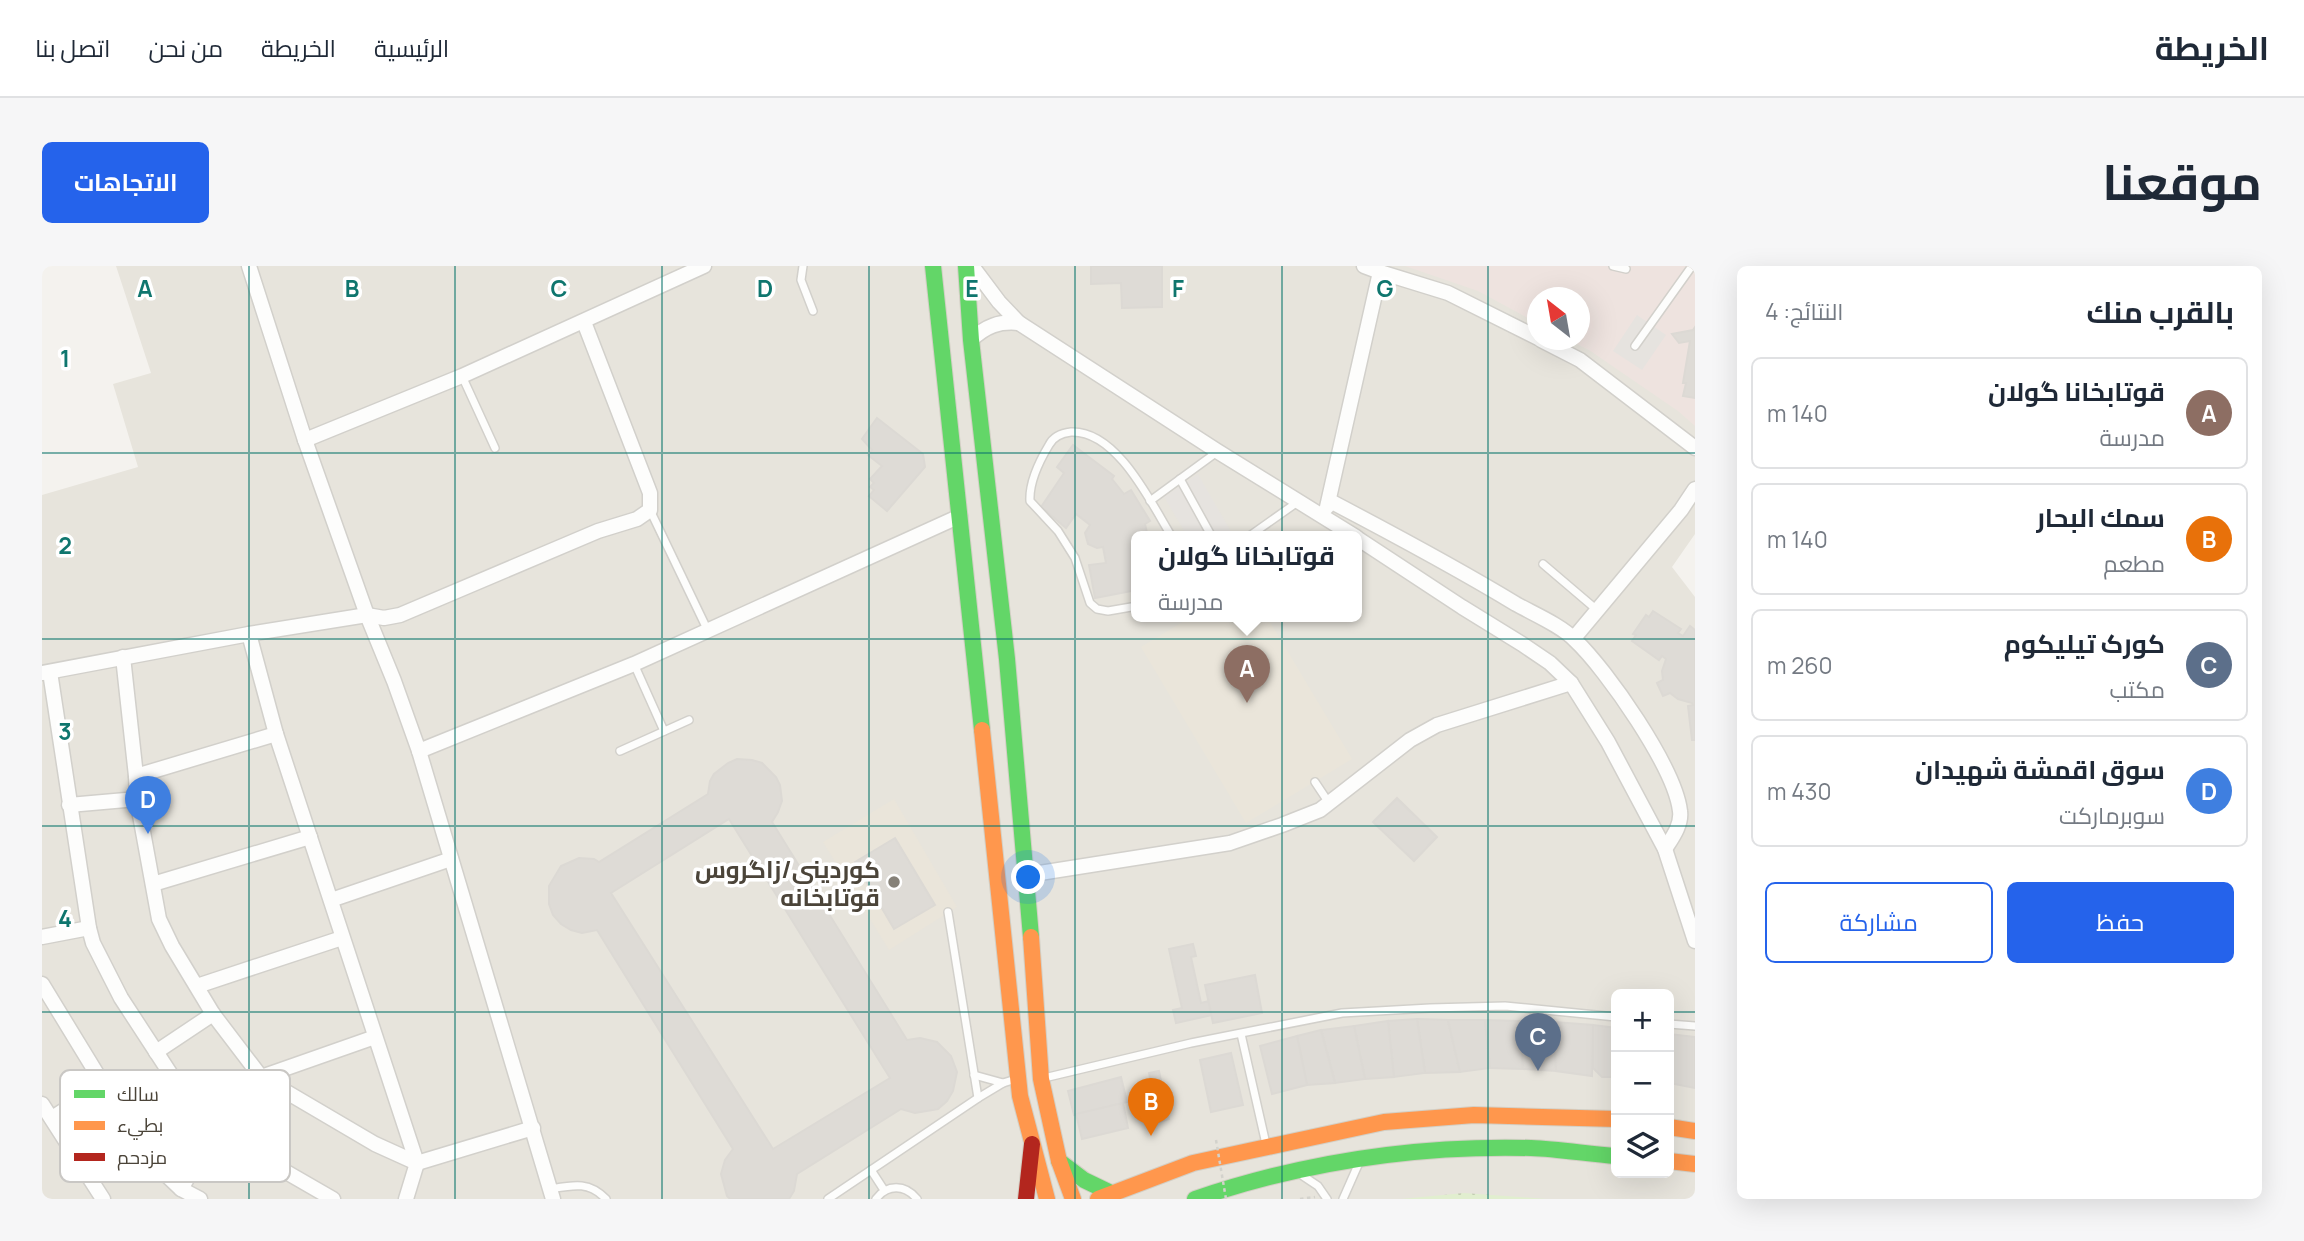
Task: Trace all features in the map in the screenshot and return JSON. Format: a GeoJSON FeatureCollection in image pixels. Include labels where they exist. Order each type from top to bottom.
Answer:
{"type":"FeatureCollection","features":[{"type":"Feature","properties":{"kind":"main road"},"geometry":{"type":"LineString","coordinates":[[933,266],[976,678],[1011,1081],[1020,1096],[1047,1199]]}},
{"type":"Feature","properties":{"kind":"main road"},"geometry":{"type":"LineString","coordinates":[[966,266],[971,340],[1027,875],[1041,1079],[1059,1161],[1073,1199]]}},
{"type":"Feature","properties":{"kind":"main road"},"geometry":{"type":"LineString","coordinates":[[976,678],[1008,675]]}},
{"type":"Feature","properties":{"kind":"main road"},"geometry":{"type":"LineString","coordinates":[[1059,1161],[1105,1196],[1193,1163],[1384,1122],[1474,1115],[1611,1119]]}},
{"type":"Feature","properties":{"kind":"main road"},"geometry":{"type":"LineString","coordinates":[[1674,1128],[1695,1131]]}},
{"type":"Feature","properties":{"kind":"main road"},"geometry":{"type":"LineString","coordinates":[[1026,1199],[1032,1144]]}},
{"type":"Feature","properties":{"kind":"main road"},"geometry":{"type":"LineString","coordinates":[[1195,1199],[1290,1169],[1394,1152],[1532,1148],[1611,1156]]}},
{"type":"Feature","properties":{"kind":"main road"},"geometry":{"type":"LineString","coordinates":[[1674,1162],[1695,1164]]}},
{"type":"Feature","properties":{"kind":"street"},"geometry":{"type":"LineString","coordinates":[[249,266],[305,440],[419,751],[551,1194]]}},
{"type":"Feature","properties":{"kind":"street"},"geometry":{"type":"LineString","coordinates":[[305,440],[463,376],[704,266]]}},
{"type":"Feature","properties":{"kind":"street"},"geometry":{"type":"LineString","coordinates":[[972,266],[1019,323],[1347,531]]}},
{"type":"Feature","properties":{"kind":"street"},"geometry":{"type":"LineString","coordinates":[[1364,266],[1448,293],[1527,333]]}},
{"type":"Feature","properties":{"kind":"street"},"geometry":{"type":"LineString","coordinates":[[1323,515],[1330,501],[1380,272]]}},
{"type":"Feature","properties":{"kind":"street"},"geometry":{"type":"LineString","coordinates":[[168,1070],[121,998],[93,943],[46,673],[249,634],[367,615],[384,618],[400,615],[598,531],[637,519],[650,510],[650,493],[584,322]]}},
{"type":"Feature","properties":{"kind":"street"},"geometry":{"type":"LineString","coordinates":[[971,340],[981,330],[993,324],[1019,323]]}},
{"type":"Feature","properties":{"kind":"street"},"geometry":{"type":"LineString","coordinates":[[1560,350],[1580,360],[1695,449]]}},
{"type":"Feature","properties":{"kind":"street"},"geometry":{"type":"LineString","coordinates":[[1574,638],[1681,510],[1695,489]]}},
{"type":"Feature","properties":{"kind":"street"},"geometry":{"type":"LineString","coordinates":[[1330,501],[1462,571],[1574,638],[1613,687],[1659,756],[1675,792],[1681,813],[1676,831],[1665,849]]}},
{"type":"Feature","properties":{"kind":"street"},"geometry":{"type":"LineString","coordinates":[[419,751],[634,664],[960,516]]}},
{"type":"Feature","properties":{"kind":"street"},"geometry":{"type":"LineString","coordinates":[[1362,541],[1550,663],[1571,683],[1608,742],[1665,849],[1695,941]]}},
{"type":"Feature","properties":{"kind":"street"},"geometry":{"type":"LineString","coordinates":[[249,634],[276,734],[416,1163],[406,1199]]}},
{"type":"Feature","properties":{"kind":"street"},"geometry":{"type":"LineString","coordinates":[[123,657],[136,799],[159,919],[214,1014],[256,1070]]}},
{"type":"Feature","properties":{"kind":"street"},"geometry":{"type":"LineString","coordinates":[[1027,875],[1230,843],[1320,810],[1410,740],[1437,725],[1571,683]]}},
{"type":"Feature","properties":{"kind":"street"},"geometry":{"type":"LineString","coordinates":[[136,776],[276,734]]}},
{"type":"Feature","properties":{"kind":"street"},"geometry":{"type":"LineString","coordinates":[[69,805],[136,799]]}},
{"type":"Feature","properties":{"kind":"street"},"geometry":{"type":"LineString","coordinates":[[153,884],[310,836]]}},
{"type":"Feature","properties":{"kind":"street"},"geometry":{"type":"LineString","coordinates":[[331,900],[451,859]]}},
{"type":"Feature","properties":{"kind":"street"},"geometry":{"type":"LineString","coordinates":[[42,937],[89,929]]}},
{"type":"Feature","properties":{"kind":"street"},"geometry":{"type":"LineString","coordinates":[[197,986],[342,939]]}},
{"type":"Feature","properties":{"kind":"street"},"geometry":{"type":"LineString","coordinates":[[42,984],[95,1070]]}},
{"type":"Feature","properties":{"kind":"street"},"geometry":{"type":"LineString","coordinates":[[156,1052],[214,1014]]}},
{"type":"Feature","properties":{"kind":"street"},"geometry":{"type":"LineString","coordinates":[[281,1070],[375,1037]]}},
{"type":"Feature","properties":{"kind":"street"},"geometry":{"type":"LineString","coordinates":[[290,1094],[374,1144],[416,1163],[533,1128]]}},
{"type":"Feature","properties":{"kind":"street"},"geometry":{"type":"LineString","coordinates":[[42,1104],[60,1131]]}},
{"type":"Feature","properties":{"kind":"street"},"geometry":{"type":"LineString","coordinates":[[52,1118],[60,1113]]}},
{"type":"Feature","properties":{"kind":"street"},"geometry":{"type":"LineString","coordinates":[[290,1174],[333,1199]]}},
{"type":"Feature","properties":{"kind":"street"},"geometry":{"type":"LineString","coordinates":[[92,1182],[103,1199]]}},
{"type":"Feature","properties":{"kind":"street"},"geometry":{"type":"LineString","coordinates":[[174,1182],[200,1199]]}},
{"type":"Feature","properties":{"kind":"street"},"geometry":{"type":"LineString","coordinates":[[181,1189],[185,1182]]}},
{"type":"Feature","properties":{"kind":"lane"},"geometry":{"type":"LineString","coordinates":[[803,266],[801,280],[813,311]]}},
{"type":"Feature","properties":{"kind":"lane"},"geometry":{"type":"LineString","coordinates":[[1613,266],[1626,269]]}},
{"type":"Feature","properties":{"kind":"lane"},"geometry":{"type":"LineString","coordinates":[[1635,346],[1692,266]]}},
{"type":"Feature","properties":{"kind":"lane"},"geometry":{"type":"LineString","coordinates":[[463,376],[495,448]]}},
{"type":"Feature","properties":{"kind":"lane"},"geometry":{"type":"LineString","coordinates":[[1131,607],[1108,611],[1097,609],[1090,603],[1084,592],[1075,558],[1058,531],[1032,506],[1029,494],[1043,455],[1052,439],[1065,432],[1081,432],[1105,443],[1128,467],[1168,531]]}},
{"type":"Feature","properties":{"kind":"lane"},"geometry":{"type":"LineString","coordinates":[[1150,501],[1217,451]]}},
{"type":"Feature","properties":{"kind":"lane"},"geometry":{"type":"LineString","coordinates":[[1180,479],[1209,531]]}},
{"type":"Feature","properties":{"kind":"lane"},"geometry":{"type":"LineString","coordinates":[[1263,531],[1300,501]]}},
{"type":"Feature","properties":{"kind":"lane"},"geometry":{"type":"LineString","coordinates":[[650,510],[708,631]]}},
{"type":"Feature","properties":{"kind":"lane"},"geometry":{"type":"LineString","coordinates":[[1543,564],[1597,611]]}},
{"type":"Feature","properties":{"kind":"lane"},"geometry":{"type":"LineString","coordinates":[[634,664],[664,731]]}},
{"type":"Feature","properties":{"kind":"lane"},"geometry":{"type":"LineString","coordinates":[[620,751],[689,720]]}},
{"type":"Feature","properties":{"kind":"lane"},"geometry":{"type":"LineString","coordinates":[[1315,782],[1329,804]]}},
{"type":"Feature","properties":{"kind":"lane"},"geometry":{"type":"LineString","coordinates":[[948,912],[978,1098]]}},
{"type":"Feature","properties":{"kind":"lane"},"geometry":{"type":"LineString","coordinates":[[1041,1079],[1342,1013],[1506,1006],[1611,1016]]}},
{"type":"Feature","properties":{"kind":"lane"},"geometry":{"type":"LineString","coordinates":[[1674,1024],[1695,1026]]}},
{"type":"Feature","properties":{"kind":"lane"},"geometry":{"type":"LineString","coordinates":[[1241,1034],[1266,1148]]}},
{"type":"Feature","properties":{"kind":"lane"},"geometry":{"type":"LineString","coordinates":[[974,1075],[1011,1081]]}},
{"type":"Feature","properties":{"kind":"lane"},"geometry":{"type":"LineString","coordinates":[[828,1199],[978,1098],[1011,1081]]}},
{"type":"Feature","properties":{"kind":"lane"},"geometry":{"type":"LineString","coordinates":[[1343,1199],[1355,1169],[1364,1157]]}},
{"type":"Feature","properties":{"kind":"lane"},"geometry":{"type":"LineString","coordinates":[[1290,1169],[1318,1186],[1327,1199]]}},
{"type":"Feature","properties":{"kind":"lane"},"geometry":{"type":"LineString","coordinates":[[871,1170],[884,1191]]}},
{"type":"Feature","properties":{"kind":"lane"},"geometry":{"type":"LineString","coordinates":[[551,1194],[584,1185],[597,1189],[606,1199]]}},
{"type":"Feature","properties":{"kind":"lane"},"geometry":{"type":"LineString","coordinates":[[876,1199],[884,1191],[900,1187],[908,1190],[917,1199]]}},
{"type":"Feature","properties":{"kind":"path"},"geometry":{"type":"LineString","coordinates":[[1216,1140],[1226,1199]]}},
{"type":"Feature","properties":{"kind":"shaded area"},"geometry":{"type":"Polygon","coordinates":[[[116,266],[1695,266],[1695,534],[1672,567],[1695,597],[1695,1199],[42,1199],[42,495],[138,467],[113,384],[151,373],[116,266]]]}},
{"type":"Feature","properties":{"kind":"shaded area"},"geometry":{"type":"Polygon","coordinates":[[[1405,266],[1695,266],[1695,426],[1678,411],[1589,350],[1590,287],[1527,287],[1527,318],[1478,291],[1405,266]]]}},
{"type":"Feature","properties":{"kind":"shaded area"},"geometry":{"type":"Polygon","coordinates":[[[1637,315],[1666,335],[1642,370],[1613,351],[1637,315]]]}},
{"type":"Feature","properties":{"kind":"shaded area"},"geometry":{"type":"Polygon","coordinates":[[[1198,474],[1231,531],[1184,531],[1164,497],[1198,474]]]}},
{"type":"Feature","properties":{"kind":"shaded area"},"geometry":{"type":"Polygon","coordinates":[[[1183,622],[1270,622],[1352,759],[1246,823],[1141,647],[1183,622]]]}},
{"type":"Feature","properties":{"kind":"shaded area"},"geometry":{"type":"Polygon","coordinates":[[[894,799],[957,907],[889,950],[823,842],[894,799]]]}},
{"type":"Feature","properties":{"kind":"green space"},"geometry":{"type":"Polygon","coordinates":[[[1464,1193],[1547,1199],[1401,1199],[1464,1193]]]}},
{"type":"Feature","properties":{"kind":"building"},"geometry":{"type":"Polygon","coordinates":[[[1091,266],[1162,266],[1162,307],[1122,308],[1121,283],[1091,284],[1091,266]]]}},
{"type":"Feature","properties":{"kind":"building"},"geometry":{"type":"Polygon","coordinates":[[[1695,327],[1695,398],[1683,396],[1690,341],[1679,343],[1672,334],[1693,330],[1695,327]]]}},
{"type":"Feature","properties":{"kind":"building"},"geometry":{"type":"Polygon","coordinates":[[[877,418],[923,454],[925,467],[887,511],[869,496],[874,490],[870,487],[874,483],[870,479],[882,466],[868,455],[872,450],[862,439],[877,418]]]}},
{"type":"Feature","properties":{"kind":"building"},"geometry":{"type":"Polygon","coordinates":[[[1073,445],[1114,476],[1112,479],[1124,494],[1131,490],[1150,521],[1145,524],[1147,531],[1131,531],[1131,591],[1095,598],[1089,565],[1106,563],[1103,547],[1097,548],[1088,544],[1085,533],[1090,525],[1076,514],[1066,528],[1041,507],[1064,473],[1057,467],[1073,445]]]}},
{"type":"Feature","properties":{"kind":"building"},"geometry":{"type":"Polygon","coordinates":[[[1653,611],[1681,629],[1678,633],[1683,636],[1690,626],[1695,630],[1695,740],[1692,740],[1688,706],[1693,705],[1692,703],[1678,699],[1670,693],[1663,696],[1657,683],[1663,680],[1662,671],[1666,659],[1662,656],[1659,660],[1632,641],[1636,635],[1633,634],[1646,615],[1649,617],[1653,611]]]}},
{"type":"Feature","properties":{"kind":"building"},"geometry":{"type":"Polygon","coordinates":[[[737,759],[752,760],[762,763],[776,777],[782,801],[772,822],[907,1040],[920,1038],[937,1042],[951,1056],[957,1072],[953,1091],[938,1109],[915,1113],[901,1109],[797,1174],[794,1191],[789,1199],[730,1199],[727,1196],[721,1174],[725,1160],[733,1149],[597,930],[582,933],[571,930],[553,915],[549,904],[549,886],[561,866],[579,858],[599,862],[708,794],[714,774],[737,759]],[[729,819],[611,893],[773,1149],[890,1078],[729,819]]]}},
{"type":"Feature","properties":{"kind":"building"},"geometry":{"type":"Polygon","coordinates":[[[1397,798],[1437,837],[1414,861],[1373,822],[1397,798]]]}},
{"type":"Feature","properties":{"kind":"building"},"geometry":{"type":"Polygon","coordinates":[[[895,838],[935,905],[894,929],[855,862],[895,838]]]}},
{"type":"Feature","properties":{"kind":"building"},"geometry":{"type":"Polygon","coordinates":[[[1193,944],[1196,956],[1191,957],[1201,1003],[1209,1001],[1212,1015],[1176,1023],[1173,1010],[1182,1008],[1169,949],[1193,944]]]}},
{"type":"Feature","properties":{"kind":"building"},"geometry":{"type":"Polygon","coordinates":[[[1255,975],[1262,1013],[1213,1023],[1205,985],[1255,975]]]}},
{"type":"Feature","properties":{"kind":"building"},"geometry":{"type":"Polygon","coordinates":[[[1417,1019],[1448,1020],[1460,1072],[1425,1073],[1417,1019]]]}},
{"type":"Feature","properties":{"kind":"building"},"geometry":{"type":"Polygon","coordinates":[[[1417,1019],[1425,1073],[1394,1077],[1388,1021],[1417,1019]]]}},
{"type":"Feature","properties":{"kind":"building"},"geometry":{"type":"Polygon","coordinates":[[[1448,1020],[1485,1020],[1490,1068],[1460,1072],[1448,1020]]]}},
{"type":"Feature","properties":{"kind":"building"},"geometry":{"type":"Polygon","coordinates":[[[1485,1020],[1520,1021],[1523,1069],[1490,1068],[1485,1020]]]}},
{"type":"Feature","properties":{"kind":"building"},"geometry":{"type":"Polygon","coordinates":[[[1388,1021],[1394,1077],[1365,1079],[1354,1026],[1388,1021]]]}},
{"type":"Feature","properties":{"kind":"building"},"geometry":{"type":"Polygon","coordinates":[[[1520,1021],[1554,1022],[1556,1071],[1523,1069],[1520,1021]]]}},
{"type":"Feature","properties":{"kind":"building"},"geometry":{"type":"Polygon","coordinates":[[[1554,1022],[1593,1025],[1592,1076],[1556,1071],[1554,1022]]]}},
{"type":"Feature","properties":{"kind":"building"},"geometry":{"type":"Polygon","coordinates":[[[1593,1025],[1611,1027],[1611,1077],[1602,1077],[1593,1068],[1593,1025]]]}},
{"type":"Feature","properties":{"kind":"building"},"geometry":{"type":"Polygon","coordinates":[[[1354,1026],[1365,1079],[1335,1083],[1321,1030],[1354,1026]]]}},
{"type":"Feature","properties":{"kind":"building"},"geometry":{"type":"Polygon","coordinates":[[[1321,1030],[1335,1083],[1307,1085],[1297,1036],[1321,1030]]]}},
{"type":"Feature","properties":{"kind":"building"},"geometry":{"type":"Polygon","coordinates":[[[1674,1035],[1695,1037],[1695,1088],[1674,1084],[1674,1035]]]}},
{"type":"Feature","properties":{"kind":"building"},"geometry":{"type":"Polygon","coordinates":[[[1297,1036],[1307,1085],[1272,1094],[1260,1046],[1297,1036]]]}},
{"type":"Feature","properties":{"kind":"building"},"geometry":{"type":"Polygon","coordinates":[[[1231,1053],[1243,1105],[1211,1112],[1200,1060],[1231,1053]]]}},
{"type":"Feature","properties":{"kind":"building"},"geometry":{"type":"Polygon","coordinates":[[[1159,1071],[1169,1119],[1159,1122],[1149,1073],[1159,1071]]]}},
{"type":"Feature","properties":{"kind":"building"},"geometry":{"type":"Polygon","coordinates":[[[1121,1077],[1127,1102],[1074,1115],[1068,1091],[1121,1077]]]}},
{"type":"Feature","properties":{"kind":"building"},"geometry":{"type":"Polygon","coordinates":[[[1123,1103],[1128,1128],[1082,1139],[1076,1114],[1123,1103]]]}},
{"type":"Feature","properties":{"kind":"traffic: fast"},"geometry":{"type":"LineString","coordinates":[[933,266],[982,730]]}},
{"type":"Feature","properties":{"kind":"traffic: fast"},"geometry":{"type":"LineString","coordinates":[[966,266],[971,340],[1007,659],[1031,937]]}},
{"type":"Feature","properties":{"kind":"traffic: fast"},"geometry":{"type":"LineString","coordinates":[[1195,1199],[1277,1175],[1361,1158],[1403,1153],[1531,1148],[1611,1155]]}},
{"type":"Feature","properties":{"kind":"traffic: fast"},"geometry":{"type":"LineString","coordinates":[[1059,1161],[1084,1180],[1111,1193]]}},
{"type":"Feature","properties":{"kind":"traffic: slow"},"geometry":{"type":"LineString","coordinates":[[982,730],[1020,1096],[1047,1199]]}},
{"type":"Feature","properties":{"kind":"traffic: slow"},"geometry":{"type":"LineString","coordinates":[[1031,937],[1041,1079],[1059,1161],[1073,1199]]}},
{"type":"Feature","properties":{"kind":"traffic: slow"},"geometry":{"type":"LineString","coordinates":[[1098,1199],[1193,1163],[1384,1122],[1474,1115],[1611,1119]]}},
{"type":"Feature","properties":{"kind":"traffic: slow"},"geometry":{"type":"LineString","coordinates":[[1674,1128],[1695,1131]]}},
{"type":"Feature","properties":{"kind":"traffic: slow"},"geometry":{"type":"LineString","coordinates":[[1674,1162],[1695,1164]]}},
{"type":"Feature","properties":{"kind":"traffic: jam"},"geometry":{"type":"LineString","coordinates":[[1026,1199],[1032,1144]]}},
{"type":"Feature","properties":{"kind":"place","name":"قوتابخانا گولان"},"geometry":{"type":"Point","coordinates":[1247,703]}},
{"type":"Feature","properties":{"kind":"place","name":"سوق اقمشة شهيدان"},"geometry":{"type":"Point","coordinates":[148,834]}},
{"type":"Feature","properties":{"kind":"place","name":"كورديني/زاگروس قوتابخانه‌"},"geometry":{"type":"Point","coordinates":[894,882]}},
{"type":"Feature","properties":{"kind":"place","name":"کورک تيليكوم"},"geometry":{"type":"Point","coordinates":[1538,1071]}},
{"type":"Feature","properties":{"kind":"place","name":"سمك البحار"},"geometry":{"type":"Point","coordinates":[1151,1136]}}]}
